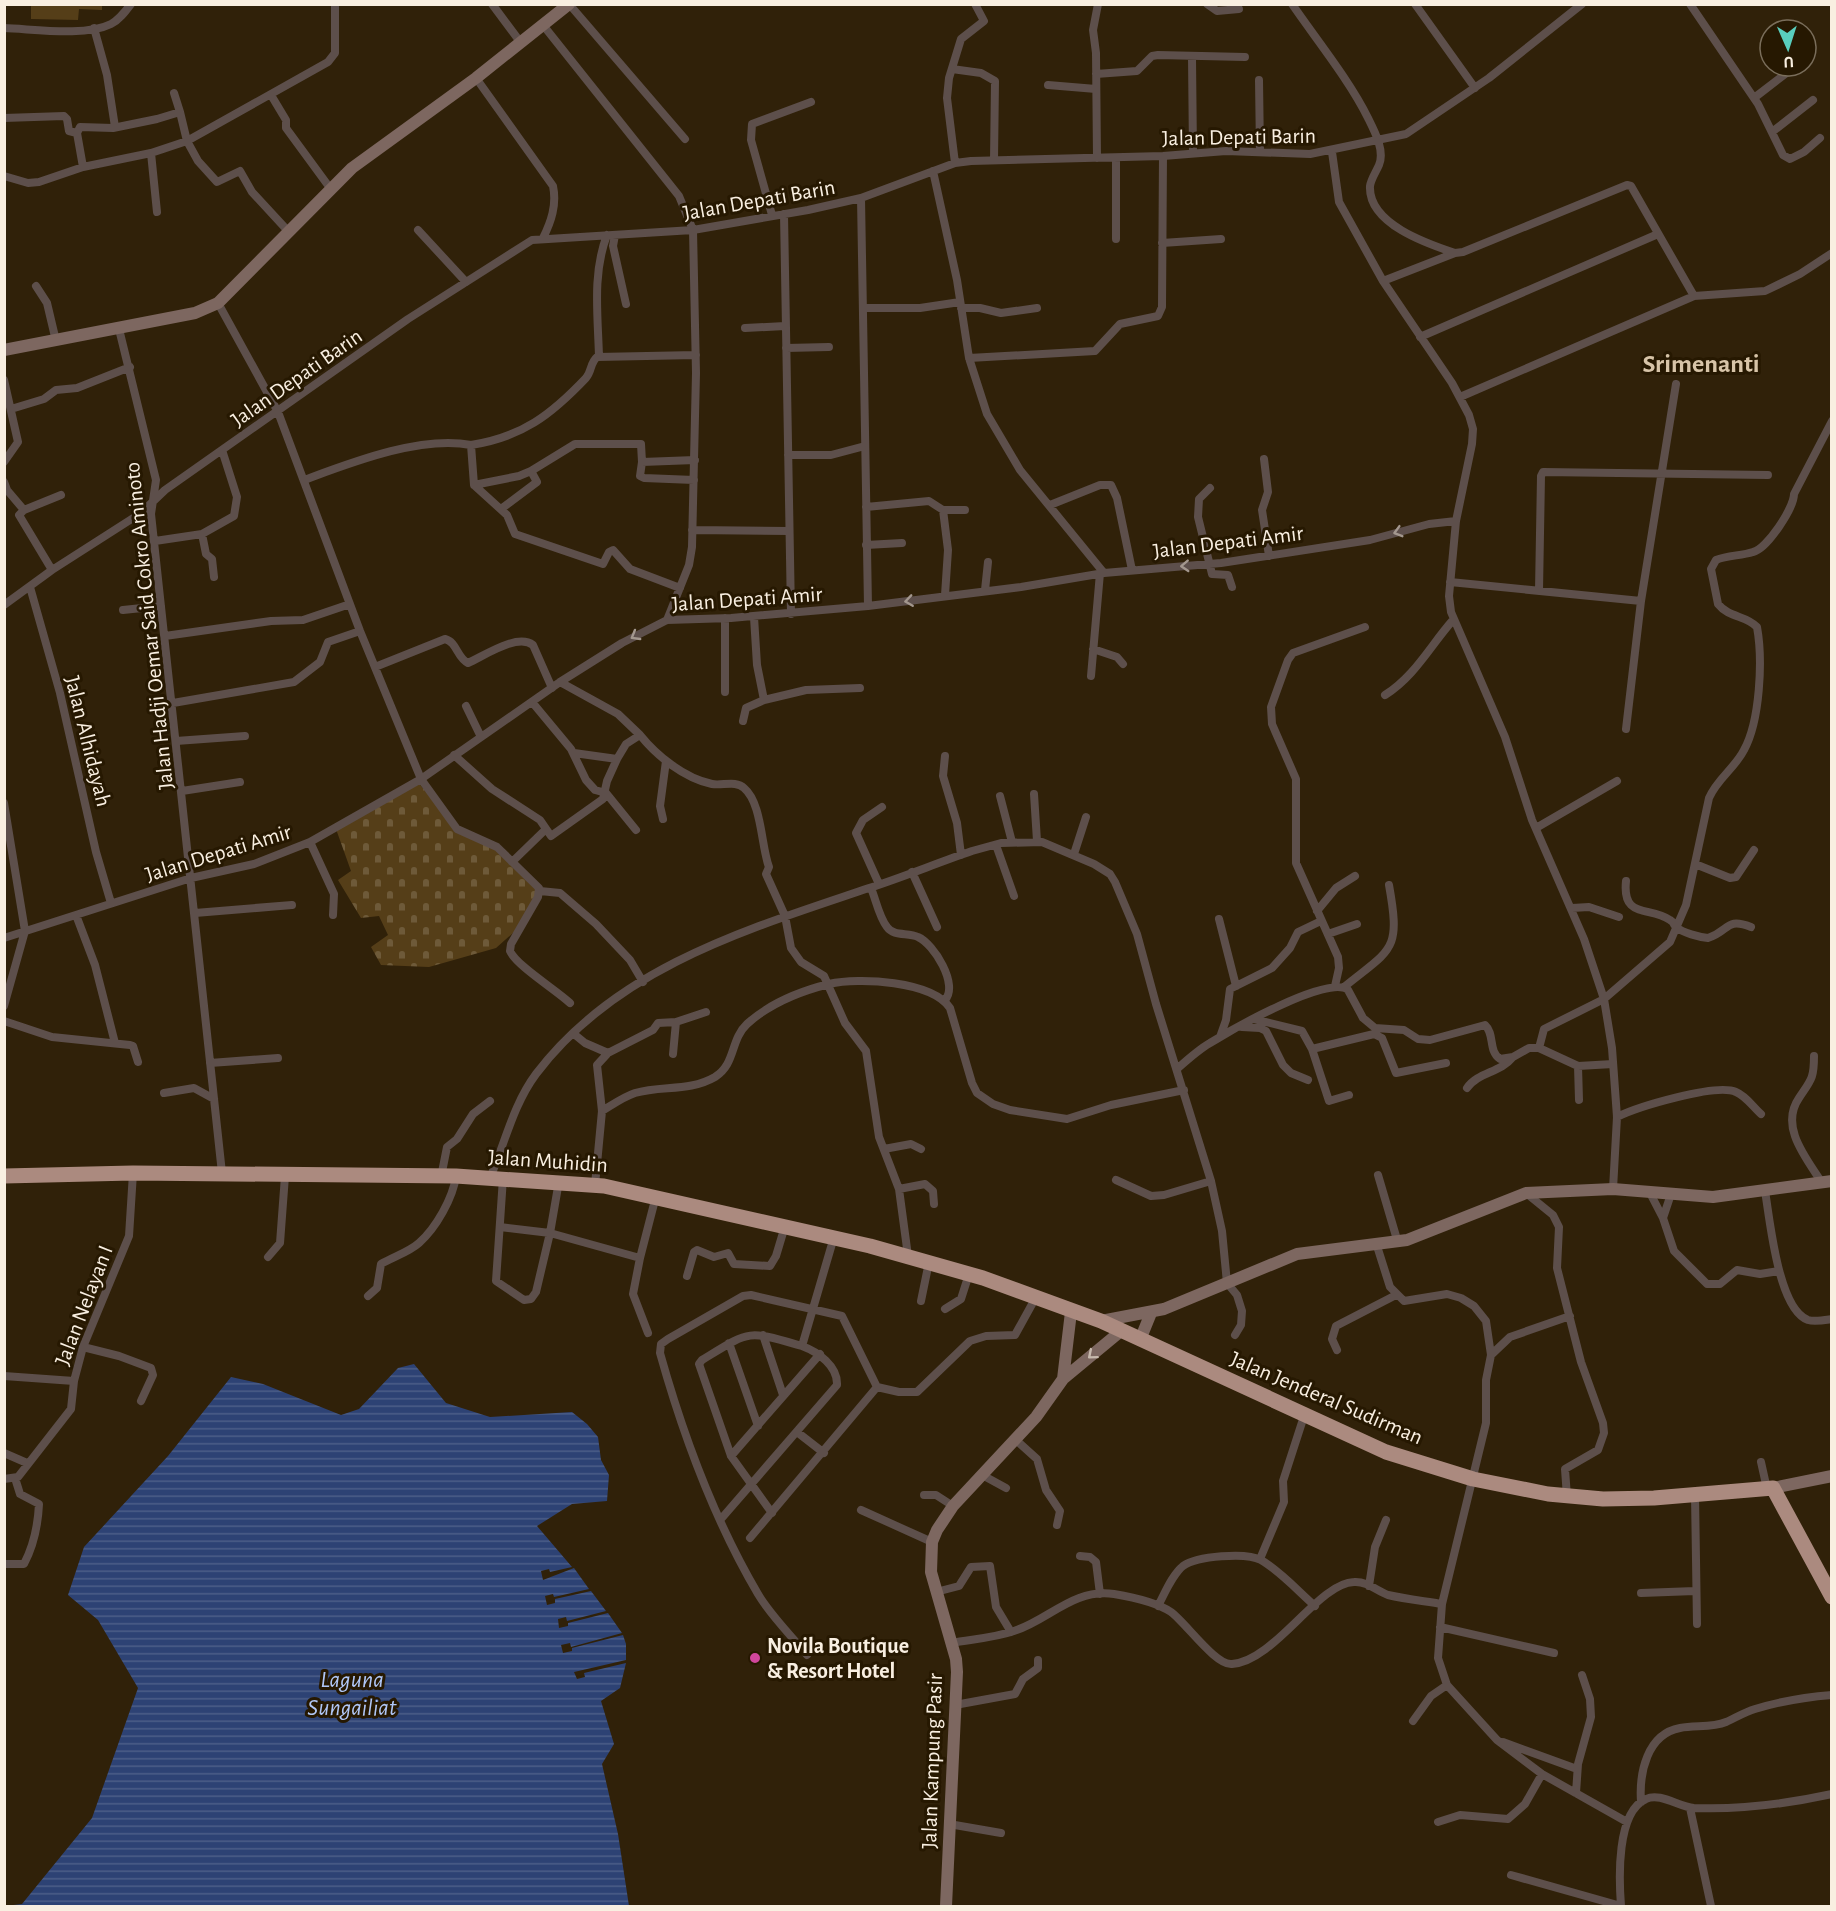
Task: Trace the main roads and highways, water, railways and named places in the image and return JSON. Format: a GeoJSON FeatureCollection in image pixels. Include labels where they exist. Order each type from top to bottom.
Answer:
{"type":"FeatureCollection","features":[{"type":"Feature","properties":{"kind":"highway","name":"Jalan Muhidin"},"geometry":{"type":"LineString","coordinates":[[4,1176],[132,1173],[492,1176],[595,1185],[656,1195],[908,1256],[1036,1297],[1071,1312]]}},
{"type":"Feature","properties":{"kind":"highway","name":"Jalan Jenderal Sudirman"},"geometry":{"type":"LineString","coordinates":[[1071,1312],[1101,1322],[1305,1413],[1386,1452],[1473,1479],[1568,1497],[1603,1499],[1695,1495],[1770,1488]]}},
{"type":"Feature","properties":{"kind":"highway"},"geometry":{"type":"LineString","coordinates":[[1770,1488],[1832,1597]]}},
{"type":"Feature","properties":{"kind":"main road"},"geometry":{"type":"LineString","coordinates":[[4,350],[195,313],[218,303],[351,168],[476,78],[569,4]]}},
{"type":"Feature","properties":{"kind":"main road"},"geometry":{"type":"LineString","coordinates":[[1101,1322],[1151,1313],[1298,1254],[1326,1249],[1398,1243],[1526,1193],[1553,1190],[1613,1190],[1713,1197],[1827,1182]]}},
{"type":"Feature","properties":{"kind":"main road","name":"Jalan Kampung Pasir"},"geometry":{"type":"LineString","coordinates":[[1062,1379],[1071,1312]]}},
{"type":"Feature","properties":{"kind":"main road"},"geometry":{"type":"LineString","coordinates":[[1140,1340],[1151,1313]]}},
{"type":"Feature","properties":{"kind":"main road","name":"Jalan Kampung Pasir"},"geometry":{"type":"LineString","coordinates":[[946,1906],[957,1672],[931,1572],[932,1542],[953,1506],[1016,1440],[1062,1379],[1121,1331]]}},
{"type":"Feature","properties":{"kind":"main road"},"geometry":{"type":"LineString","coordinates":[[1770,1488],[1832,1476]]}},
{"type":"Feature","properties":{"kind":"water","name":"Laguna Sungailiat"},"geometry":{"type":"Polygon","coordinates":[[[414,1364],[446,1403],[490,1417],[572,1412],[598,1437],[601,1460],[609,1475],[607,1501],[572,1504],[537,1526],[572,1567],[550,1572],[549,1569],[541,1571],[543,1580],[574,1568],[589,1589],[554,1597],[553,1594],[545,1596],[547,1605],[555,1603],[555,1599],[591,1591],[606,1611],[567,1621],[566,1617],[558,1619],[559,1628],[568,1626],[568,1623],[608,1613],[622,1633],[571,1647],[570,1643],[561,1645],[563,1653],[572,1651],[572,1648],[623,1635],[626,1644],[626,1660],[574,1672],[577,1679],[585,1677],[584,1673],[626,1663],[620,1688],[601,1701],[614,1744],[602,1764],[618,1834],[629,1906],[5,1906],[22,1904],[92,1818],[138,1688],[98,1620],[68,1595],[84,1547],[168,1456],[231,1377],[263,1384],[341,1415],[359,1409],[398,1368],[414,1364]]]}},
{"type":"Feature","properties":{"kind":"place","name":"Novila Boutique & Resort Hotel"},"geometry":{"type":"Point","coordinates":[755,1658]}},
{"type":"Feature","properties":{"kind":"district","name":"Srimenanti"},"geometry":{"type":"Point","coordinates":[1701,363]}}]}
